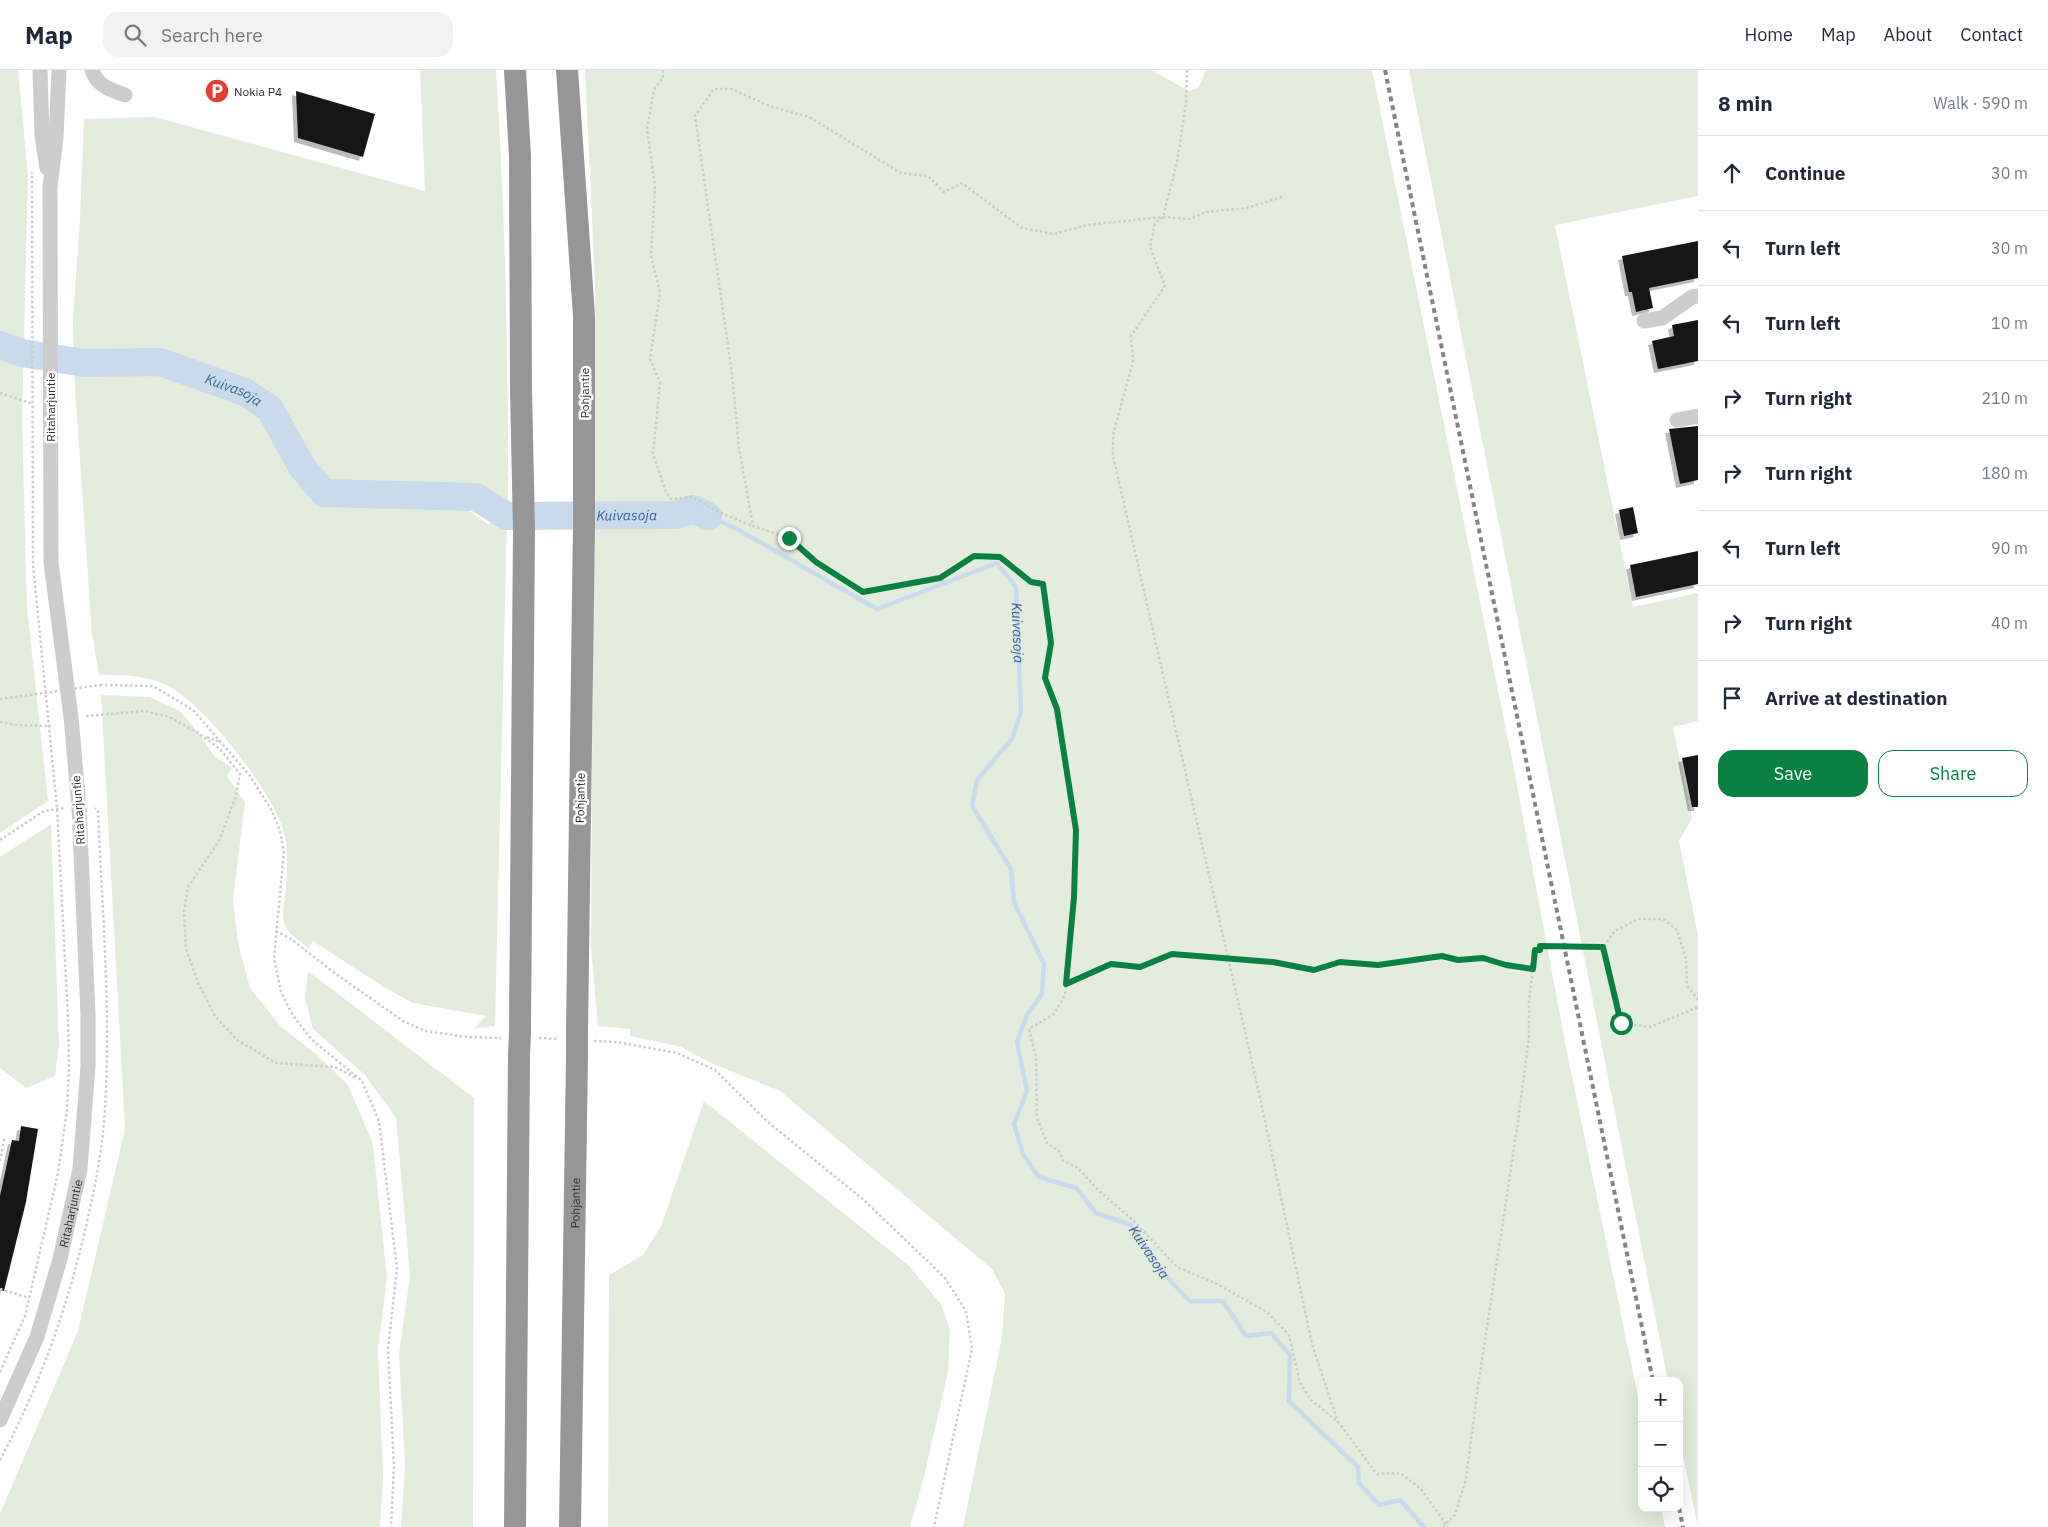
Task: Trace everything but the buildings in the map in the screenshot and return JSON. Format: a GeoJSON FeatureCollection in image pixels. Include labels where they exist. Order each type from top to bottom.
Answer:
{"type":"FeatureCollection","features":[{"type":"Feature","properties":{"kind":"highway"},"geometry":{"type":"LineString","coordinates":[[515,70],[520,156],[520,380],[524,503],[515,1527]]}},
{"type":"Feature","properties":{"kind":"highway","name":"Pohjantie"},"geometry":{"type":"LineString","coordinates":[[567,70],[584,316],[570,1527]]}},
{"type":"Feature","properties":{"kind":"street","name":"Ritaharjuntie"},"geometry":{"type":"LineString","coordinates":[[40,70],[42,136],[50,187]]}},
{"type":"Feature","properties":{"kind":"street","name":"Ritaharjuntie"},"geometry":{"type":"LineString","coordinates":[[0,1420],[37,1337],[60,1259],[80,1170],[86,1109],[88,1015],[81,846],[71,717],[50,562],[50,187],[56,138],[58,70]]}},
{"type":"Feature","properties":{"kind":"street"},"geometry":{"type":"LineString","coordinates":[[92,70],[94,76],[105,88],[125,95]]}},
{"type":"Feature","properties":{"kind":"street"},"geometry":{"type":"LineString","coordinates":[[1644,321],[1662,318],[1692,297],[1698,296]]}},
{"type":"Feature","properties":{"kind":"street"},"geometry":{"type":"LineString","coordinates":[[1677,420],[1698,416]]}},
{"type":"Feature","properties":{"kind":"path"},"geometry":{"type":"LineString","coordinates":[[662,70],[663,78],[654,90],[647,129],[656,186],[651,256],[660,292],[650,360],[660,383],[653,454],[666,492],[671,499],[692,497],[753,526],[789,538],[816,562],[863,592],[940,578],[974,556],[1000,557],[1031,582],[1043,584],[1051,643],[1045,678],[1057,709],[1076,830],[1074,897],[1065,995],[1054,1014],[1029,1029],[1036,1057],[1037,1118],[1047,1143],[1059,1150],[1063,1161],[1078,1168],[1098,1190],[1133,1220],[1177,1267],[1215,1283],[1267,1312],[1290,1335],[1300,1383],[1311,1400],[1339,1423],[1377,1474],[1400,1473],[1421,1489],[1446,1524]]}},
{"type":"Feature","properties":{"kind":"path"},"geometry":{"type":"LineString","coordinates":[[1187,70],[1186,103],[1177,162],[1163,217],[1155,223],[1150,247],[1165,286],[1131,336],[1133,361],[1113,435],[1113,456],[1229,958],[1312,1344],[1339,1423]]}},
{"type":"Feature","properties":{"kind":"path"},"geometry":{"type":"LineString","coordinates":[[753,526],[739,448],[732,374],[695,116],[714,89],[732,89],[769,106],[809,117],[901,173],[928,176],[944,192],[962,183],[1022,228],[1054,234],[1087,225],[1163,217],[1190,219],[1205,212],[1247,208],[1282,197]]}},
{"type":"Feature","properties":{"kind":"path"},"geometry":{"type":"LineString","coordinates":[[0,393],[33,404],[31,313],[32,163]]}},
{"type":"Feature","properties":{"kind":"path"},"geometry":{"type":"LineString","coordinates":[[0,699],[100,685],[153,686],[193,710],[250,776],[272,811],[280,831],[284,852],[274,958],[276,973],[292,1014],[311,1039],[362,1082],[379,1121],[397,1269],[388,1348],[394,1468],[391,1527]]}},
{"type":"Feature","properties":{"kind":"path"},"geometry":{"type":"LineString","coordinates":[[71,717],[144,711],[169,717],[203,736],[220,749],[240,774],[236,796],[219,841],[188,887],[184,912],[186,949],[199,986],[215,1016],[237,1040],[276,1063],[335,1067],[362,1082]]}},
{"type":"Feature","properties":{"kind":"path"},"geometry":{"type":"LineString","coordinates":[[0,722],[24,726],[51,726]]}},
{"type":"Feature","properties":{"kind":"path"},"geometry":{"type":"LineString","coordinates":[[203,736],[222,742]]}},
{"type":"Feature","properties":{"kind":"path"},"geometry":{"type":"LineString","coordinates":[[0,840],[44,811],[57,808],[68,1018],[66,1110],[58,1172],[25,1316],[0,1372]]}},
{"type":"Feature","properties":{"kind":"path"},"geometry":{"type":"LineString","coordinates":[[1603,947],[1615,931],[1638,919],[1663,919],[1677,930],[1686,959],[1687,985],[1698,1000]]}},
{"type":"Feature","properties":{"kind":"path"},"geometry":{"type":"LineString","coordinates":[[276,931],[291,939],[336,974],[403,1021],[425,1031],[468,1038],[520,1035],[576,1041],[616,1042],[677,1053],[715,1070],[768,1122],[865,1201],[945,1278],[966,1312],[972,1349],[934,1527]]}},
{"type":"Feature","properties":{"kind":"path"},"geometry":{"type":"LineString","coordinates":[[1443,1527],[1454,1515],[1466,1479],[1521,1103],[1529,1037],[1535,950],[1540,950],[1540,946],[1603,947]]}},
{"type":"Feature","properties":{"kind":"path"},"geometry":{"type":"LineString","coordinates":[[1603,947],[1621,1023],[1650,1027],[1698,1007]]}},
{"type":"Feature","properties":{"kind":"path"},"geometry":{"type":"LineString","coordinates":[[1066,984],[1111,964],[1140,967],[1172,954],[1273,962],[1314,970],[1340,962],[1378,965],[1442,956],[1458,960],[1483,958],[1506,965],[1533,969]]}},
{"type":"Feature","properties":{"kind":"path"},"geometry":{"type":"LineString","coordinates":[[0,1161],[4,1139]]}},
{"type":"Feature","properties":{"kind":"path"},"geometry":{"type":"LineString","coordinates":[[0,1289],[29,1298]]}},
{"type":"Feature","properties":{"kind":"green space"},"geometry":{"type":"Polygon","coordinates":[[[0,70],[18,70],[28,175],[22,418],[27,607],[48,801],[0,833],[0,70]]]}},
{"type":"Feature","properties":{"kind":"green space"},"geometry":{"type":"Polygon","coordinates":[[[420,70],[496,70],[507,342],[508,506],[496,505],[485,495],[478,493],[417,487],[417,501],[465,508],[488,524],[495,520],[507,521],[495,1026],[474,1028],[486,1016],[413,1003],[382,986],[313,941],[308,948],[294,937],[283,920],[287,865],[284,833],[278,816],[266,795],[234,749],[196,707],[178,692],[162,683],[139,677],[99,675],[92,635],[74,373],[73,321],[84,119],[155,117],[425,191],[420,70]]]}},
{"type":"Feature","properties":{"kind":"green space"},"geometry":{"type":"Polygon","coordinates":[[[585,70],[1151,70],[1189,91],[1198,88],[1206,70],[1372,70],[1514,769],[1566,1047],[1638,1397],[1638,1512],[1662,1512],[1665,1527],[963,1527],[1002,1337],[1005,1294],[992,1269],[780,1091],[711,1063],[681,1047],[630,1036],[630,1029],[598,1026],[591,947],[595,282],[585,70]]]}},
{"type":"Feature","properties":{"kind":"green space"},"geometry":{"type":"Polygon","coordinates":[[[1409,70],[1698,70],[1698,196],[1555,225],[1633,607],[1698,593],[1698,721],[1673,727],[1692,818],[1679,841],[1698,935],[1698,1527],[1683,1455],[1683,1377],[1667,1377],[1409,70]]]}},
{"type":"Feature","properties":{"kind":"green space"},"geometry":{"type":"Polygon","coordinates":[[[101,695],[149,697],[180,711],[201,736],[214,756],[232,768],[227,776],[245,802],[233,900],[238,943],[250,988],[281,1027],[316,1054],[348,1085],[373,1144],[387,1279],[378,1349],[383,1476],[380,1527],[0,1527],[0,1514],[78,1331],[125,1129],[101,695]]]}},
{"type":"Feature","properties":{"kind":"green space"},"geometry":{"type":"Polygon","coordinates":[[[51,824],[59,1044],[55,1076],[26,1088],[0,1068],[0,857],[51,824]]]}},
{"type":"Feature","properties":{"kind":"green space"},"geometry":{"type":"Polygon","coordinates":[[[308,971],[474,1098],[473,1527],[401,1527],[405,1465],[399,1354],[410,1276],[396,1118],[365,1075],[313,1029],[305,998],[308,971]]]}},
{"type":"Feature","properties":{"kind":"green space"},"geometry":{"type":"Polygon","coordinates":[[[704,1101],[908,1265],[941,1304],[950,1329],[948,1372],[924,1477],[910,1527],[608,1527],[609,1275],[643,1255],[661,1226],[704,1101]]]}},
{"type":"Feature","properties":{"kind":"waterway","name":"Kuivasoja"},"geometry":{"type":"LineString","coordinates":[[0,345],[22,353],[84,363],[160,362],[245,392],[270,409],[302,467],[324,493],[476,497],[507,516],[677,515],[693,509],[708,516]]}},
{"type":"Feature","properties":{"kind":"waterway","name":"Kuivasoja"},"geometry":{"type":"LineString","coordinates":[[708,516],[737,529],[877,609],[997,563],[1016,587],[1021,712],[1012,739],[977,780],[972,806],[1011,869],[1014,902],[1044,964],[1042,994],[1027,1015],[1017,1042],[1027,1091],[1014,1124],[1023,1154],[1039,1177],[1076,1188],[1096,1213],[1131,1225],[1164,1274],[1190,1301],[1223,1301],[1246,1336],[1271,1333],[1290,1355],[1289,1401],[1358,1467],[1359,1483],[1379,1505],[1400,1500],[1424,1527]]}},
{"type":"Feature","properties":{"kind":"railway"},"geometry":{"type":"LineString","coordinates":[[1385,70],[1652,1377]]}},
{"type":"Feature","properties":{"kind":"railway"},"geometry":{"type":"LineString","coordinates":[[1680,1512],[1683,1527]]}},
{"type":"Feature","properties":{"kind":"place","name":"Nokia P4"},"geometry":{"type":"Point","coordinates":[217,91]}},
{"type":"Feature","properties":{"kind":"route"},"geometry":{"type":"LineString","coordinates":[[789,538],[816,562],[863,592],[940,578],[974,556],[1000,557],[1031,582],[1043,584],[1051,643],[1045,678],[1057,709],[1076,830],[1074,897],[1066,984],[1096,973],[1111,964],[1140,967],[1172,954],[1273,962],[1314,970],[1340,962],[1378,965],[1442,956],[1458,960],[1483,958],[1506,965],[1533,969],[1535,950],[1540,950],[1540,946],[1603,947],[1621,1023]]}}]}
